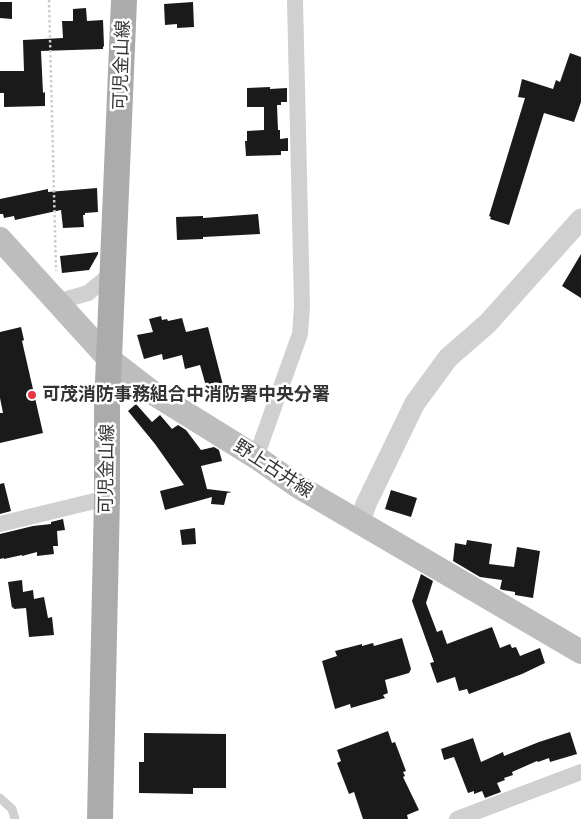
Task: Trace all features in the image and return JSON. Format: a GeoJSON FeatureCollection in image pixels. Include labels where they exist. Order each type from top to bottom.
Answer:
{"type":"FeatureCollection","features":[{"type":"Feature","properties":{"kind":"main road","name":"可児金山線"},"geometry":{"type":"LineString","coordinates":[[100,819],[109,360],[124,0]]}},
{"type":"Feature","properties":{"kind":"main road","name":"野上古井線"},"geometry":{"type":"LineString","coordinates":[[0,239],[109,360],[153,393],[256,457],[299,487],[581,652]]}},
{"type":"Feature","properties":{"kind":"street"},"geometry":{"type":"LineString","coordinates":[[256,457],[300,334],[302,306],[295,0]]}},
{"type":"Feature","properties":{"kind":"street"},"geometry":{"type":"LineString","coordinates":[[360,522],[366,504],[415,403],[448,358],[488,323],[581,219]]}},
{"type":"Feature","properties":{"kind":"street"},"geometry":{"type":"LineString","coordinates":[[57,302],[88,293],[105,279],[113,268]]}},
{"type":"Feature","properties":{"kind":"street"},"geometry":{"type":"LineString","coordinates":[[0,524],[107,498]]}},
{"type":"Feature","properties":{"kind":"street"},"geometry":{"type":"LineString","coordinates":[[457,819],[581,772]]}},
{"type":"Feature","properties":{"kind":"lane"},"geometry":{"type":"LineString","coordinates":[[0,798],[12,809],[15,819]]}},
{"type":"Feature","properties":{"kind":"path"},"geometry":{"type":"LineString","coordinates":[[49,0],[56,273]]}},
{"type":"Feature","properties":{"kind":"building"},"geometry":{"type":"Polygon","coordinates":[[[0,2],[12,2],[12,19],[0,18],[0,2]]]}},
{"type":"Feature","properties":{"kind":"building"},"geometry":{"type":"Polygon","coordinates":[[[193,2],[194,27],[177,28],[177,24],[165,25],[164,4],[193,2]]]}},
{"type":"Feature","properties":{"kind":"building"},"geometry":{"type":"Polygon","coordinates":[[[86,8],[87,21],[103,20],[103,49],[41,51],[45,106],[4,107],[4,93],[0,93],[0,71],[24,71],[23,40],[63,38],[62,21],[73,21],[73,9],[86,8]]]}},
{"type":"Feature","properties":{"kind":"building"},"geometry":{"type":"Polygon","coordinates":[[[570,53],[581,57],[581,102],[574,122],[544,113],[509,225],[490,219],[491,217],[489,216],[525,98],[518,97],[522,79],[553,89],[556,80],[560,82],[570,53]]]}},
{"type":"Feature","properties":{"kind":"building"},"geometry":{"type":"Polygon","coordinates":[[[270,87],[270,89],[287,88],[287,102],[281,102],[281,105],[277,105],[280,139],[288,138],[288,151],[281,151],[281,155],[246,156],[245,141],[247,141],[247,131],[264,130],[264,107],[247,107],[247,88],[270,87]]]}},
{"type":"Feature","properties":{"kind":"building"},"geometry":{"type":"Polygon","coordinates":[[[97,188],[98,212],[85,213],[83,215],[84,227],[63,228],[61,210],[15,220],[14,216],[4,218],[3,214],[0,214],[0,199],[48,189],[48,192],[97,188]]]}},
{"type":"Feature","properties":{"kind":"building"},"geometry":{"type":"Polygon","coordinates":[[[258,214],[260,234],[177,240],[176,217],[203,216],[203,218],[258,214]]]}},
{"type":"Feature","properties":{"kind":"building"},"geometry":{"type":"Polygon","coordinates":[[[98,252],[89,270],[62,273],[60,256],[98,252]]]}},
{"type":"Feature","properties":{"kind":"building"},"geometry":{"type":"Polygon","coordinates":[[[581,254],[581,298],[562,286],[581,254]]]}},
{"type":"Feature","properties":{"kind":"building"},"geometry":{"type":"Polygon","coordinates":[[[161,316],[162,320],[167,319],[168,321],[182,318],[186,332],[208,327],[224,389],[208,393],[200,365],[185,369],[182,355],[163,360],[162,354],[144,359],[137,335],[153,332],[149,319],[161,316]]]}},
{"type":"Feature","properties":{"kind":"building"},"geometry":{"type":"Polygon","coordinates":[[[21,327],[24,340],[22,341],[43,433],[0,443],[0,413],[3,413],[0,398],[0,332],[21,327]]]}},
{"type":"Feature","properties":{"kind":"building"},"geometry":{"type":"Polygon","coordinates":[[[136,404],[152,422],[160,415],[172,429],[178,425],[186,430],[201,450],[214,447],[219,450],[222,461],[201,466],[207,489],[232,492],[227,493],[224,505],[211,504],[212,497],[165,510],[160,491],[184,485],[155,444],[128,411],[136,404]]]}},
{"type":"Feature","properties":{"kind":"building"},"geometry":{"type":"Polygon","coordinates":[[[4,483],[11,511],[0,514],[0,484],[4,483]]]}},
{"type":"Feature","properties":{"kind":"building"},"geometry":{"type":"Polygon","coordinates":[[[391,490],[417,498],[411,517],[385,509],[391,490]]]}},
{"type":"Feature","properties":{"kind":"building"},"geometry":{"type":"Polygon","coordinates":[[[63,519],[65,530],[57,531],[58,546],[53,546],[54,554],[37,556],[37,552],[0,559],[0,534],[33,526],[51,524],[51,522],[63,519]]]}},
{"type":"Feature","properties":{"kind":"building"},"geometry":{"type":"Polygon","coordinates":[[[195,528],[196,544],[182,545],[180,530],[195,528]]]}},
{"type":"Feature","properties":{"kind":"building"},"geometry":{"type":"Polygon","coordinates":[[[467,540],[492,544],[489,564],[514,567],[517,547],[540,551],[533,598],[515,595],[515,592],[500,589],[502,580],[480,577],[453,561],[455,543],[466,545],[467,540]]]}},
{"type":"Feature","properties":{"kind":"building"},"geometry":{"type":"Polygon","coordinates":[[[421,574],[433,581],[426,603],[437,632],[442,630],[447,644],[492,627],[500,648],[510,644],[512,648],[516,647],[520,656],[540,648],[545,663],[469,694],[467,689],[459,691],[455,677],[437,683],[430,663],[434,662],[412,601],[421,574]]]}},
{"type":"Feature","properties":{"kind":"building"},"geometry":{"type":"Polygon","coordinates":[[[22,580],[23,592],[33,590],[34,599],[44,597],[48,618],[52,617],[54,635],[29,637],[26,608],[12,608],[8,582],[22,580]]]}},
{"type":"Feature","properties":{"kind":"building"},"geometry":{"type":"Polygon","coordinates":[[[402,638],[411,669],[409,673],[385,680],[388,693],[383,695],[385,698],[351,708],[350,704],[335,709],[322,661],[337,656],[335,651],[362,644],[362,646],[373,643],[374,646],[402,638]]]}},
{"type":"Feature","properties":{"kind":"building"},"geometry":{"type":"Polygon","coordinates":[[[388,731],[392,743],[395,742],[406,771],[403,772],[405,776],[403,777],[419,810],[407,815],[408,819],[363,819],[354,792],[349,794],[337,763],[341,761],[337,750],[388,731]]]}},
{"type":"Feature","properties":{"kind":"building"},"geometry":{"type":"Polygon","coordinates":[[[570,732],[577,754],[550,762],[549,758],[537,761],[512,772],[513,775],[497,783],[501,792],[485,798],[482,791],[474,794],[474,791],[468,793],[454,757],[444,760],[441,749],[473,738],[481,762],[503,752],[504,756],[570,732]]]}},
{"type":"Feature","properties":{"kind":"building"},"geometry":{"type":"Polygon","coordinates":[[[144,733],[226,734],[226,788],[193,788],[193,794],[139,793],[139,762],[144,762],[144,733]]]}},
{"type":"Feature","properties":{"kind":"place","name":"可茂消防事務組合中消防署中央分署"},"geometry":{"type":"Point","coordinates":[32,395]}}]}
